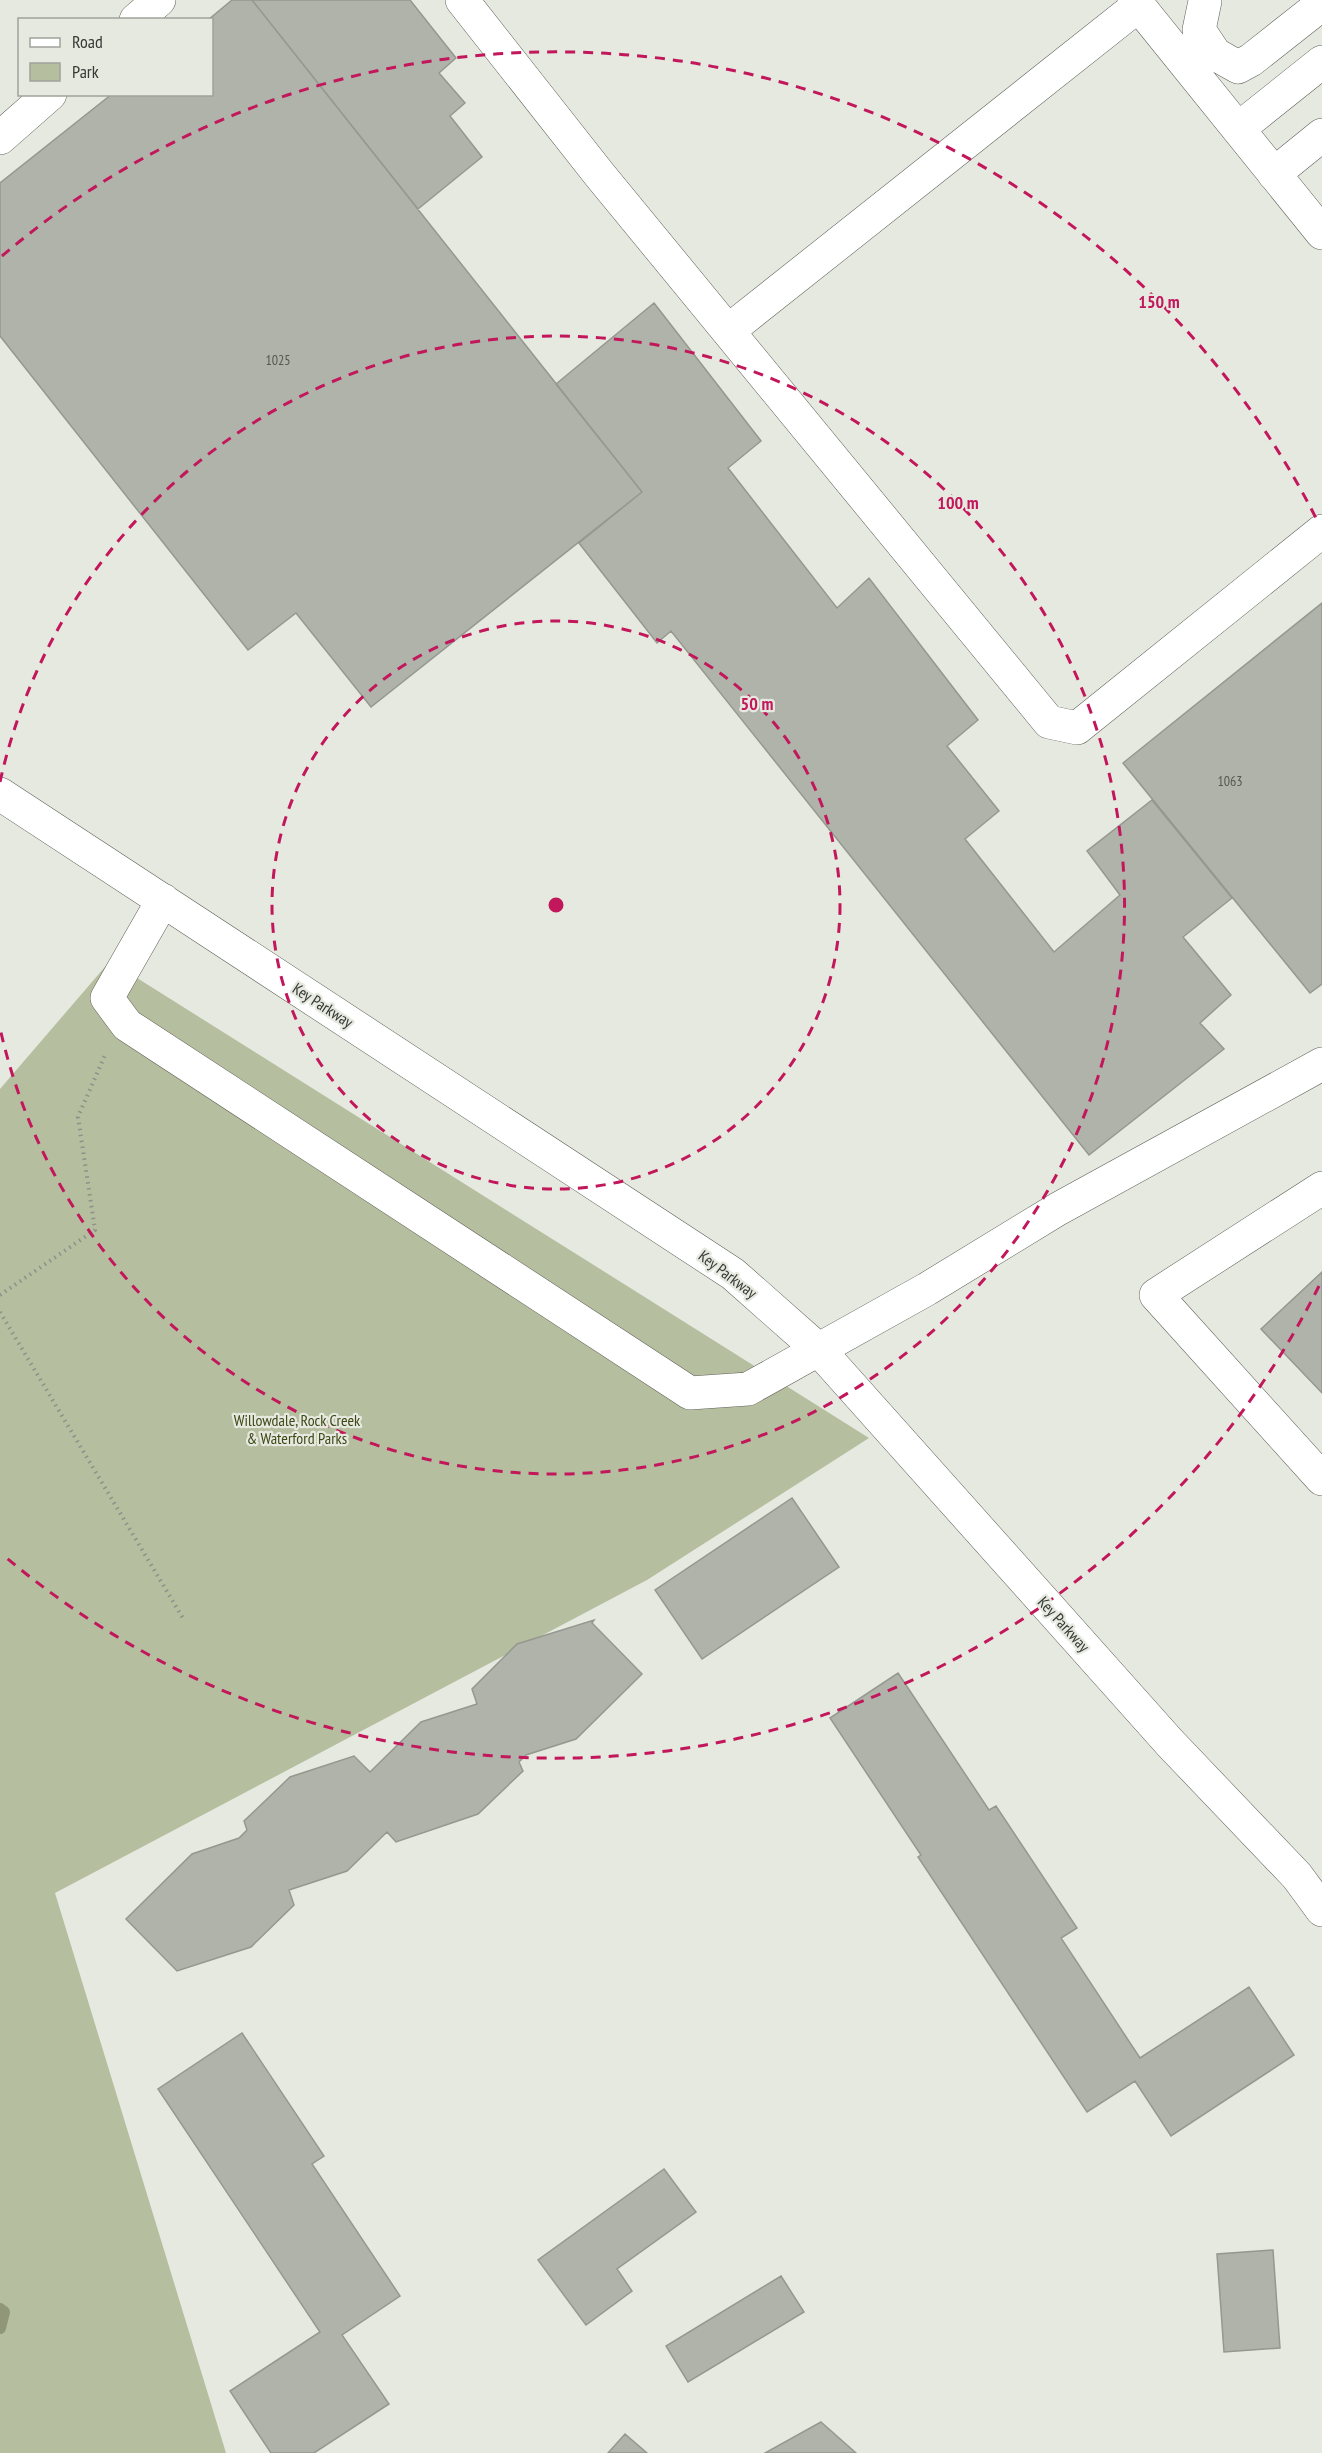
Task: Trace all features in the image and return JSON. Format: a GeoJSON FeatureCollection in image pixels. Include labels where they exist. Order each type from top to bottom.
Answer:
{"type":"FeatureCollection","features":[{"type":"Feature","properties":{"kind":"street"},"geometry":{"type":"LineString","coordinates":[[138,18],[159,0]]}},
{"type":"Feature","properties":{"kind":"street"},"geometry":{"type":"LineString","coordinates":[[462,0],[599,174],[1049,722],[1077,728],[1322,531]]}},
{"type":"Feature","properties":{"kind":"street"},"geometry":{"type":"LineString","coordinates":[[1205,1],[1199,30],[1215,54],[1238,67],[1251,60],[1322,4]]}},
{"type":"Feature","properties":{"kind":"street"},"geometry":{"type":"LineString","coordinates":[[728,331],[1137,3],[1322,233]]}},
{"type":"Feature","properties":{"kind":"street"},"geometry":{"type":"LineString","coordinates":[[1238,129],[1322,62]]}},
{"type":"Feature","properties":{"kind":"street"},"geometry":{"type":"LineString","coordinates":[[0,138],[48,96]]}},
{"type":"Feature","properties":{"kind":"street"},"geometry":{"type":"LineString","coordinates":[[1274,174],[1322,135]]}},
{"type":"Feature","properties":{"kind":"street","name":"Key Parkway"},"geometry":{"type":"LineString","coordinates":[[0,795],[733,1274],[819,1350],[1170,1743],[1297,1876],[1322,1911]]}},
{"type":"Feature","properties":{"kind":"street"},"geometry":{"type":"LineString","coordinates":[[163,900],[107,998],[128,1025],[690,1393],[748,1389],[927,1289],[1058,1209],[1322,1064]]}},
{"type":"Feature","properties":{"kind":"street"},"geometry":{"type":"LineString","coordinates":[[1322,1188],[1156,1295],[1322,1479]]}},
{"type":"Feature","properties":{"kind":"path"},"geometry":{"type":"LineString","coordinates":[[0,1295],[95,1230],[78,1117],[110,1047]]}},
{"type":"Feature","properties":{"kind":"path"},"geometry":{"type":"LineString","coordinates":[[0,1312],[184,1620]]}},
{"type":"Feature","properties":{"kind":"green space","name":"Willowdale, Rock Creek & Waterford Parks"},"geometry":{"type":"Polygon","coordinates":[[[110,961],[869,1438],[647,1580],[55,1893],[226,2453],[0,2453],[0,1089],[110,961]]]}},
{"type":"Feature","properties":{"kind":"building"},"geometry":{"type":"Polygon","coordinates":[[[232,0],[252,0],[642,492],[371,707],[296,613],[248,650],[0,336],[0,183],[109,96],[213,96],[213,18],[210,18],[232,0]]]}},
{"type":"Feature","properties":{"kind":"building"},"geometry":{"type":"Polygon","coordinates":[[[252,0],[410,0],[456,58],[439,73],[465,103],[450,116],[482,157],[418,209],[252,0]]]}},
{"type":"Feature","properties":{"kind":"building"},"geometry":{"type":"Polygon","coordinates":[[[654,303],[761,441],[728,468],[837,608],[869,578],[978,720],[947,746],[999,811],[965,839],[1054,952],[1120,895],[1087,851],[1152,800],[1232,898],[1183,937],[1231,995],[1200,1023],[1224,1049],[1089,1155],[671,631],[657,643],[579,543],[642,492],[556,384],[654,303]]]}},
{"type":"Feature","properties":{"kind":"building"},"geometry":{"type":"Polygon","coordinates":[[[1322,603],[1322,984],[1310,993],[1123,763],[1322,603]]]}},
{"type":"Feature","properties":{"kind":"building"},"geometry":{"type":"Polygon","coordinates":[[[1322,1272],[1322,1393],[1261,1329],[1322,1272]]]}},
{"type":"Feature","properties":{"kind":"building"},"geometry":{"type":"Polygon","coordinates":[[[792,1498],[839,1567],[702,1659],[655,1590],[792,1498]]]}},
{"type":"Feature","properties":{"kind":"building"},"geometry":{"type":"Polygon","coordinates":[[[594,1620],[592,1623],[642,1674],[576,1739],[526,1755],[519,1762],[523,1771],[478,1814],[396,1842],[387,1832],[347,1871],[289,1890],[294,1905],[251,1947],[177,1971],[126,1919],[192,1854],[239,1838],[247,1830],[244,1821],[290,1777],[354,1756],[370,1772],[421,1722],[477,1704],[472,1689],[517,1644],[594,1620]]]}},
{"type":"Feature","properties":{"kind":"building"},"geometry":{"type":"Polygon","coordinates":[[[898,1673],[989,1810],[996,1806],[1077,1928],[1061,1938],[1140,2058],[1249,1987],[1294,2055],[1171,2136],[1135,2081],[1087,2112],[918,1857],[921,1855],[830,1718],[898,1673]]]}},
{"type":"Feature","properties":{"kind":"building"},"geometry":{"type":"Polygon","coordinates":[[[242,2033],[324,2156],[312,2164],[400,2296],[342,2335],[389,2404],[314,2453],[271,2453],[230,2391],[320,2332],[158,2089],[242,2033]]]}},
{"type":"Feature","properties":{"kind":"building"},"geometry":{"type":"Polygon","coordinates":[[[664,2169],[696,2212],[617,2269],[632,2291],[586,2325],[538,2260],[664,2169]]]}},
{"type":"Feature","properties":{"kind":"building"},"geometry":{"type":"Polygon","coordinates":[[[1273,2250],[1280,2348],[1224,2352],[1217,2254],[1273,2250]]]}},
{"type":"Feature","properties":{"kind":"building"},"geometry":{"type":"Polygon","coordinates":[[[781,2276],[804,2312],[688,2382],[666,2346],[781,2276]]]}},
{"type":"Feature","properties":{"kind":"building"},"geometry":{"type":"Polygon","coordinates":[[[821,2422],[856,2453],[765,2453],[821,2422]]]}},
{"type":"Feature","properties":{"kind":"building"},"geometry":{"type":"Polygon","coordinates":[[[625,2434],[647,2453],[608,2453],[625,2434]]]}},
{"type":"Feature","properties":{"kind":"waterway"},"geometry":{"type":"LineString","coordinates":[[0,2309],[4,2312],[0,2328]]}}]}
